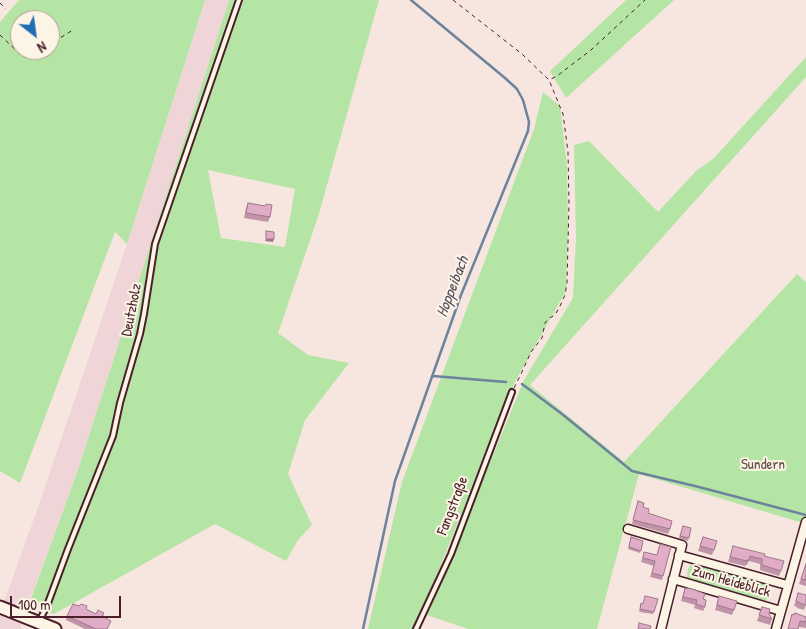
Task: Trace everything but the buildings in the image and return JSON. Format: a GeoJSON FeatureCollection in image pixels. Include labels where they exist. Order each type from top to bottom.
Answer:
{"type":"FeatureCollection","features":[{"type":"Feature","properties":{"kind":"main road"},"geometry":{"type":"LineString","coordinates":[[0,606],[56,629]]}},
{"type":"Feature","properties":{"kind":"street"},"geometry":{"type":"LineString","coordinates":[[776,629],[806,522]]}},
{"type":"Feature","properties":{"kind":"street"},"geometry":{"type":"LineString","coordinates":[[628,529],[682,546],[661,629]]}},
{"type":"Feature","properties":{"kind":"street","name":"Zum Heideblick"},"geometry":{"type":"LineString","coordinates":[[680,555],[787,585]]}},
{"type":"Feature","properties":{"kind":"street","name":"Zum Heideblick"},"geometry":{"type":"LineString","coordinates":[[673,579],[781,611]]}},
{"type":"Feature","properties":{"kind":"lane","name":"Deutzholz"},"geometry":{"type":"LineString","coordinates":[[39,622],[113,436],[141,327],[155,244],[238,0]]}},
{"type":"Feature","properties":{"kind":"lane","name":"Fangstraße"},"geometry":{"type":"LineString","coordinates":[[416,629],[451,554],[512,392]]}},
{"type":"Feature","properties":{"kind":"path"},"geometry":{"type":"LineString","coordinates":[[454,0],[522,54],[549,80],[563,114],[568,152],[569,203],[565,295],[555,315],[545,323],[542,338],[531,352],[512,392]]}},
{"type":"Feature","properties":{"kind":"path"},"geometry":{"type":"LineString","coordinates":[[549,80],[558,76],[591,50],[645,0]]}},
{"type":"Feature","properties":{"kind":"path"},"geometry":{"type":"LineString","coordinates":[[0,3],[6,9]]}},
{"type":"Feature","properties":{"kind":"path"},"geometry":{"type":"LineString","coordinates":[[60,38],[73,30]]}},
{"type":"Feature","properties":{"kind":"path"},"geometry":{"type":"LineString","coordinates":[[0,35],[10,45]]}},
{"type":"Feature","properties":{"kind":"shaded area"},"geometry":{"type":"Polygon","coordinates":[[[205,0],[229,0],[78,470],[22,621],[21,629],[0,629],[0,611],[42,496],[127,244],[205,0]]]}},
{"type":"Feature","properties":{"kind":"green space"},"geometry":{"type":"Polygon","coordinates":[[[19,0],[205,0],[127,244],[115,232],[20,483],[0,471],[0,22],[10,10],[10,60],[60,60],[60,10],[10,10],[19,0]]]}},
{"type":"Feature","properties":{"kind":"green space"},"geometry":{"type":"Polygon","coordinates":[[[229,0],[379,0],[318,217],[278,333],[308,355],[349,363],[305,420],[288,474],[312,525],[298,540],[286,561],[215,524],[54,614],[29,604],[78,470],[229,0]],[[208,170],[221,238],[285,247],[295,189],[208,170]]]}},
{"type":"Feature","properties":{"kind":"green space"},"geometry":{"type":"Polygon","coordinates":[[[626,0],[674,0],[566,98],[550,71],[626,0]]]}},
{"type":"Feature","properties":{"kind":"green space","name":"Sundern"},"geometry":{"type":"Polygon","coordinates":[[[806,57],[806,77],[530,385],[624,462],[797,274],[806,282],[806,524],[639,474],[597,629],[468,629],[427,615],[524,380],[573,298],[576,237],[574,145],[589,141],[658,212],[696,171],[713,159],[806,57]]]}},
{"type":"Feature","properties":{"kind":"green space"},"geometry":{"type":"Polygon","coordinates":[[[543,92],[560,106],[567,166],[566,291],[516,380],[413,629],[368,629],[402,482],[534,129],[543,92]]]}},
{"type":"Feature","properties":{"kind":"green space"},"geometry":{"type":"Polygon","coordinates":[[[696,562],[767,582],[769,587],[767,599],[763,602],[690,581],[687,578],[688,568],[696,562]]]}},
{"type":"Feature","properties":{"kind":"waterway","name":"Hoppeibach"},"geometry":{"type":"LineString","coordinates":[[363,629],[395,481],[461,295],[528,131],[529,122],[523,100],[517,89],[411,0]]}},
{"type":"Feature","properties":{"kind":"waterway"},"geometry":{"type":"LineString","coordinates":[[433,376],[506,382]]}},
{"type":"Feature","properties":{"kind":"waterway"},"geometry":{"type":"LineString","coordinates":[[522,384],[632,471],[806,515]]}}]}
